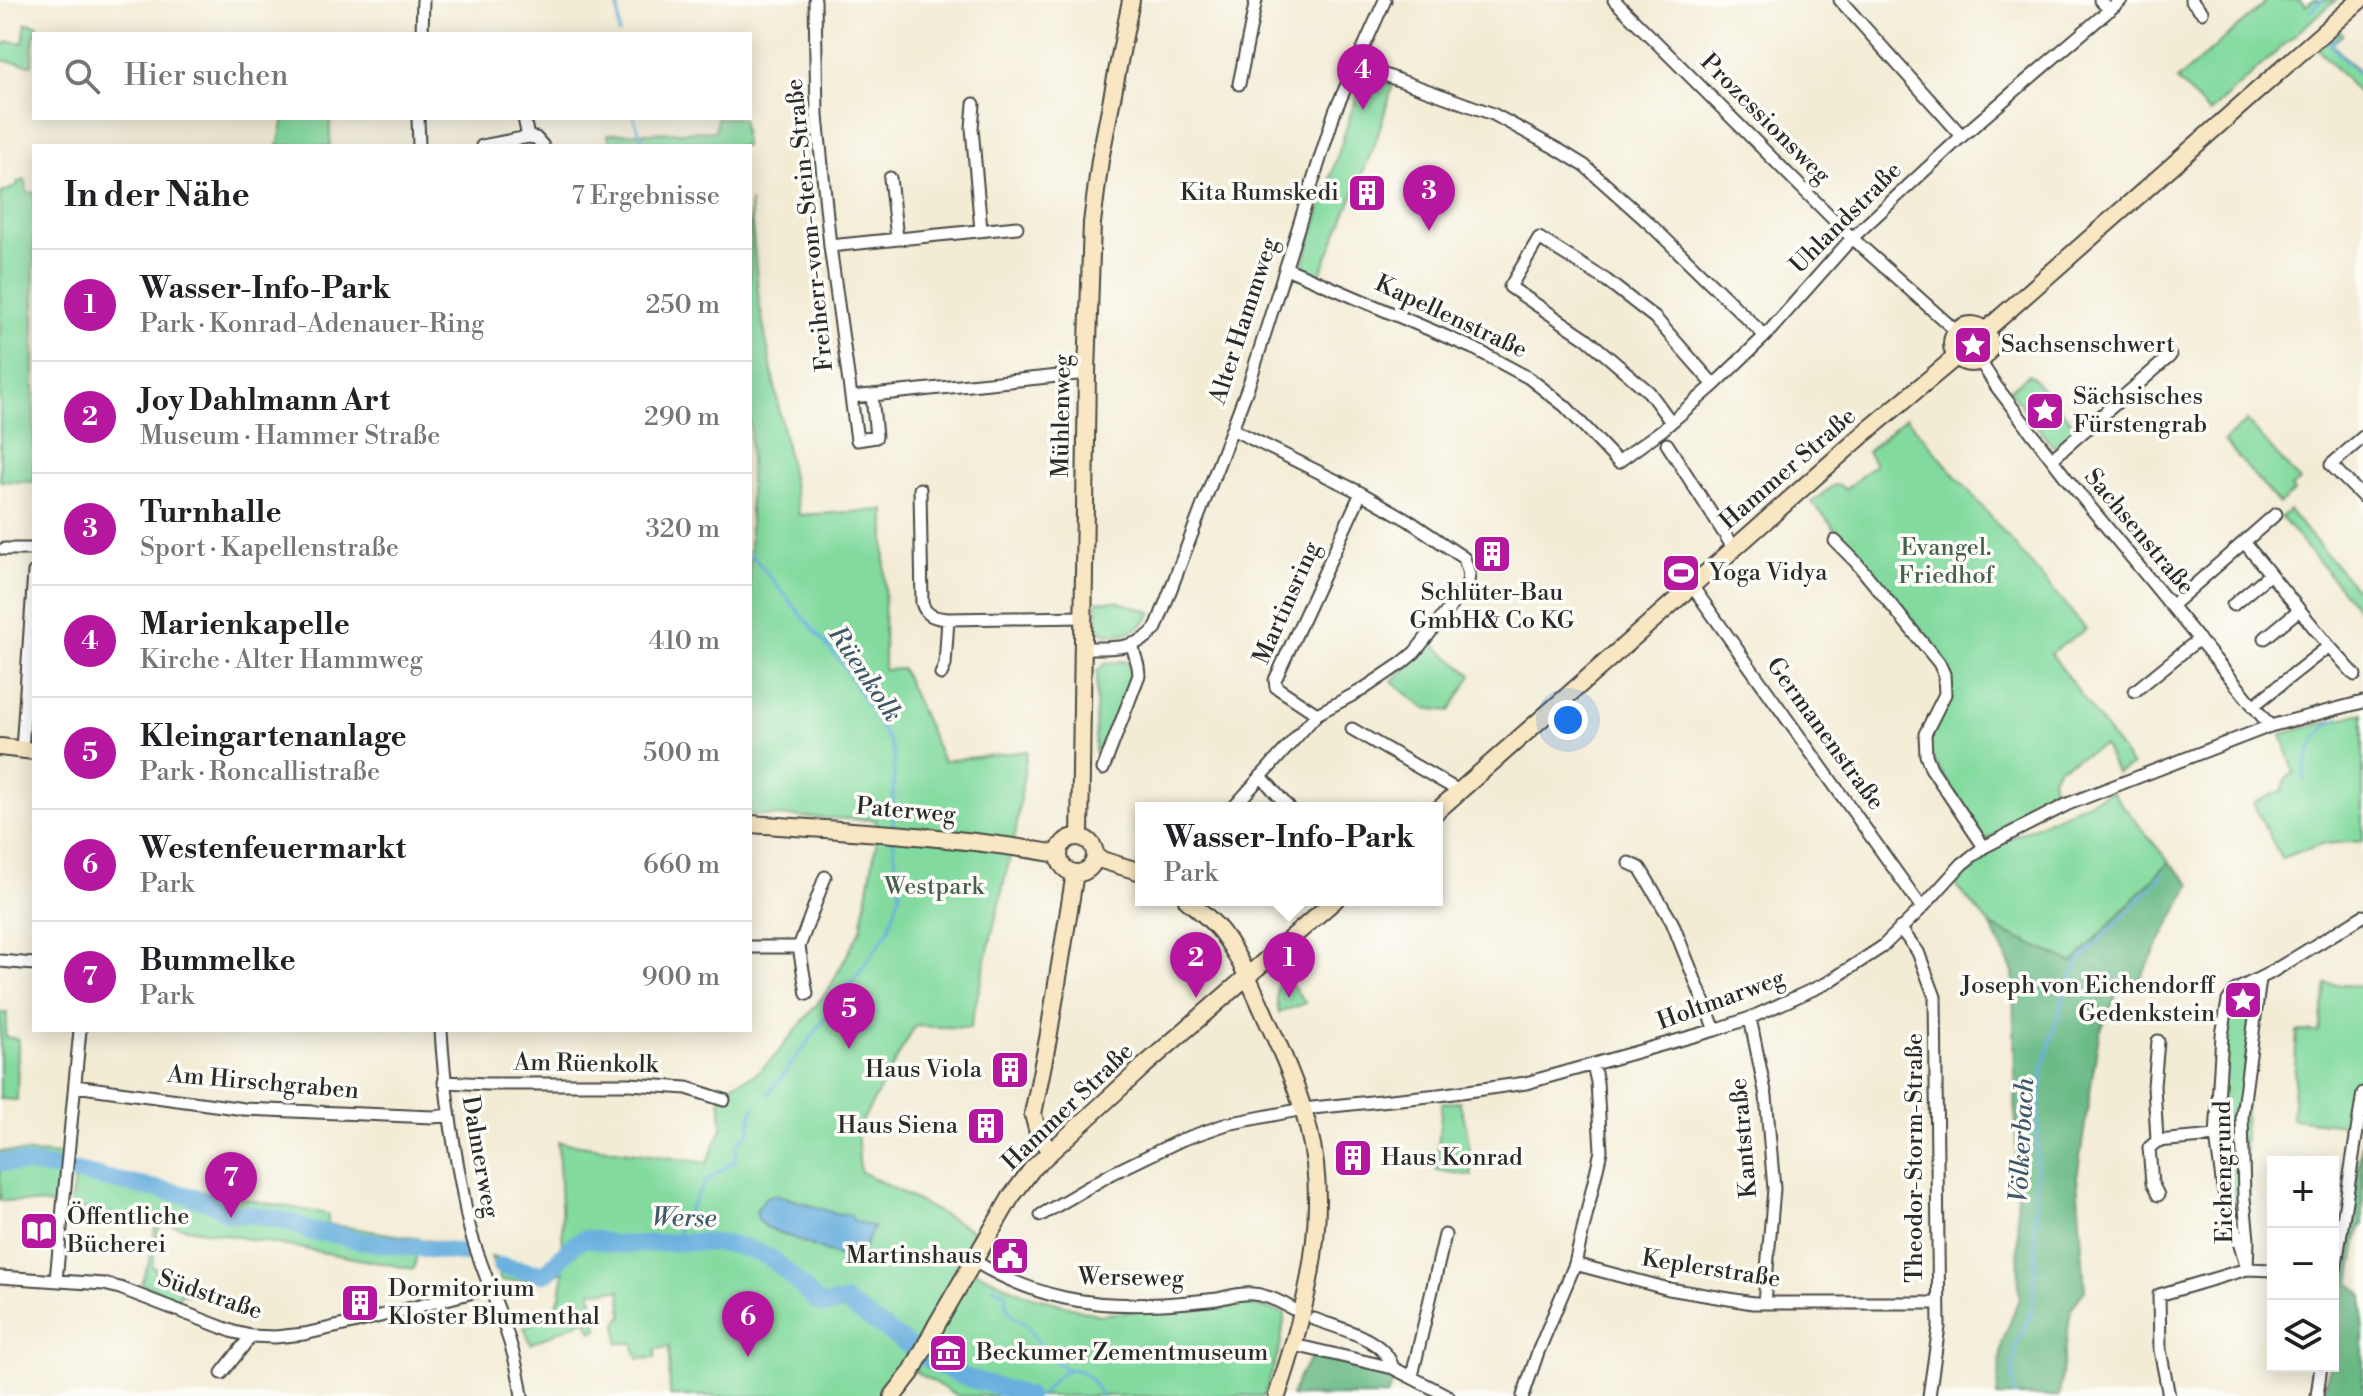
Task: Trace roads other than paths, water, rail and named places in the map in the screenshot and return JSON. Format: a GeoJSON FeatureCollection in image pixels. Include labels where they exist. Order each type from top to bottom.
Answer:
{"type":"FeatureCollection","features":[{"type":"Feature","properties":{"kind":"main road","name":"Mühlenweg"},"geometry":{"type":"LineString","coordinates":[[1080,837],[1087,373],[1094,207],[1131,0]]}},
{"type":"Feature","properties":{"kind":"main road"},"geometry":{"type":"LineString","coordinates":[[1985,331],[2360,0]]}},
{"type":"Feature","properties":{"kind":"main road"},"geometry":{"type":"LineString","coordinates":[[1967,326],[1985,331],[1990,348],[1980,361],[1968,363],[1957,356],[1953,345],[1957,332],[1967,326]]}},
{"type":"Feature","properties":{"kind":"main road","name":"Hammer Straße"},"geometry":{"type":"LineString","coordinates":[[1443,806],[1866,432],[1957,356]]}},
{"type":"Feature","properties":{"kind":"main road"},"geometry":{"type":"LineString","coordinates":[[0,747],[28,751]]}},
{"type":"Feature","properties":{"kind":"main road","name":"Paterweg"},"geometry":{"type":"LineString","coordinates":[[752,824],[914,835],[1001,844],[1058,854]]}},
{"type":"Feature","properties":{"kind":"main road"},"geometry":{"type":"LineString","coordinates":[[1080,837],[1093,847],[1095,858],[1086,870],[1075,873],[1061,865],[1058,854],[1063,842],[1080,837]]}},
{"type":"Feature","properties":{"kind":"main road"},"geometry":{"type":"LineString","coordinates":[[1095,858],[1135,870]]}},
{"type":"Feature","properties":{"kind":"main road"},"geometry":{"type":"LineString","coordinates":[[1050,1152],[1038,1133],[1033,1114],[1075,873]]}},
{"type":"Feature","properties":{"kind":"main road"},"geometry":{"type":"LineString","coordinates":[[1193,906],[1221,932],[1248,977],[1281,1049],[1303,1109],[1315,1163],[1317,1225],[1303,1313],[1277,1396]]}},
{"type":"Feature","properties":{"kind":"main road","name":"Hammer Straße"},"geometry":{"type":"LineString","coordinates":[[893,1396],[905,1383],[1011,1197],[1032,1169],[1144,1066],[1328,906]]}},
{"type":"Feature","properties":{"kind":"street"},"geometry":{"type":"LineString","coordinates":[[422,32],[423,0]]}},
{"type":"Feature","properties":{"kind":"street","name":"Freiherr-vom-Stein-Straße"},"geometry":{"type":"LineString","coordinates":[[815,0],[817,116],[830,246],[857,440],[876,437],[872,395]]}},
{"type":"Feature","properties":{"kind":"street"},"geometry":{"type":"LineString","coordinates":[[1239,84],[1256,0]]}},
{"type":"Feature","properties":{"kind":"street","name":"Alter Hammweg"},"geometry":{"type":"LineString","coordinates":[[1132,645],[1143,641],[1156,628],[1232,429],[1335,111],[1385,0]]}},
{"type":"Feature","properties":{"kind":"street","name":"Prozessionsweg"},"geometry":{"type":"LineString","coordinates":[[1614,0],[1852,238],[1957,332]]}},
{"type":"Feature","properties":{"kind":"street"},"geometry":{"type":"LineString","coordinates":[[1840,0],[1962,136]]}},
{"type":"Feature","properties":{"kind":"street"},"geometry":{"type":"LineString","coordinates":[[2100,0],[2110,10]]}},
{"type":"Feature","properties":{"kind":"street","name":"Uhlandstraße"},"geometry":{"type":"LineString","coordinates":[[1618,462],[1714,385],[1765,336],[1852,238],[1962,136],[2121,0]]}},
{"type":"Feature","properties":{"kind":"street"},"geometry":{"type":"LineString","coordinates":[[2191,0],[2202,12]]}},
{"type":"Feature","properties":{"kind":"street"},"geometry":{"type":"LineString","coordinates":[[1354,64],[1493,114],[1585,166],[1765,336]]}},
{"type":"Feature","properties":{"kind":"street"},"geometry":{"type":"LineString","coordinates":[[974,104],[972,128],[981,230]]}},
{"type":"Feature","properties":{"kind":"street"},"geometry":{"type":"LineString","coordinates":[[418,120],[419,144]]}},
{"type":"Feature","properties":{"kind":"street"},"geometry":{"type":"LineString","coordinates":[[500,144],[536,140],[525,120]]}},
{"type":"Feature","properties":{"kind":"street"},"geometry":{"type":"LineString","coordinates":[[890,178],[897,238]]}},
{"type":"Feature","properties":{"kind":"street"},"geometry":{"type":"LineString","coordinates":[[830,246],[1017,227]]}},
{"type":"Feature","properties":{"kind":"street"},"geometry":{"type":"LineString","coordinates":[[1671,422],[1649,392],[1586,338],[1510,287],[1539,238],[1606,280],[1655,318],[1714,385]]}},
{"type":"Feature","properties":{"kind":"street","name":"Kapellenstraße"},"geometry":{"type":"LineString","coordinates":[[1286,268],[1475,349],[1529,378],[1565,406],[1618,462]]}},
{"type":"Feature","properties":{"kind":"street"},"geometry":{"type":"LineString","coordinates":[[2052,459],[2170,356]]}},
{"type":"Feature","properties":{"kind":"street","name":"Sachsenstraße"},"geometry":{"type":"LineString","coordinates":[[1980,361],[2067,479],[2270,726]]}},
{"type":"Feature","properties":{"kind":"street","name":"Freiherr-vom-Stein-Straße"},"geometry":{"type":"LineString","coordinates":[[851,397],[1087,373]]}},
{"type":"Feature","properties":{"kind":"street"},"geometry":{"type":"LineString","coordinates":[[1232,429],[1408,520],[1464,558],[1468,565],[1468,582],[1434,630],[1402,663],[1362,690],[1317,714],[1238,802]]}},
{"type":"Feature","properties":{"kind":"street"},"geometry":{"type":"LineString","coordinates":[[2363,437],[2331,465],[2363,497]]}},
{"type":"Feature","properties":{"kind":"street"},"geometry":{"type":"LineString","coordinates":[[1667,444],[1734,549]]}},
{"type":"Feature","properties":{"kind":"street"},"geometry":{"type":"LineString","coordinates":[[920,489],[922,603],[929,615],[948,619],[1083,617]]}},
{"type":"Feature","properties":{"kind":"street","name":"Martinsring"},"geometry":{"type":"LineString","coordinates":[[1317,714],[1276,687],[1275,680],[1361,493]]}},
{"type":"Feature","properties":{"kind":"street"},"geometry":{"type":"LineString","coordinates":[[2172,605],[2276,514]]}},
{"type":"Feature","properties":{"kind":"street"},"geometry":{"type":"LineString","coordinates":[[1835,541],[1939,663],[1946,684],[1945,694],[1925,734],[1926,755],[1931,768],[1984,847]]}},
{"type":"Feature","properties":{"kind":"street"},"geometry":{"type":"LineString","coordinates":[[2244,542],[2355,675]]}},
{"type":"Feature","properties":{"kind":"street"},"geometry":{"type":"LineString","coordinates":[[4,549],[32,549]]}},
{"type":"Feature","properties":{"kind":"street"},"geometry":{"type":"LineString","coordinates":[[2233,605],[2270,574]]}},
{"type":"Feature","properties":{"kind":"street","name":"Germanenstraße"},"geometry":{"type":"LineString","coordinates":[[1692,586],[1922,908]]}},
{"type":"Feature","properties":{"kind":"street"},"geometry":{"type":"LineString","coordinates":[[2265,638],[2299,610]]}},
{"type":"Feature","properties":{"kind":"street"},"geometry":{"type":"LineString","coordinates":[[941,674],[945,665],[948,619]]}},
{"type":"Feature","properties":{"kind":"street"},"geometry":{"type":"LineString","coordinates":[[28,751],[32,632]]}},
{"type":"Feature","properties":{"kind":"street"},"geometry":{"type":"LineString","coordinates":[[2135,691],[2199,639]]}},
{"type":"Feature","properties":{"kind":"street"},"geometry":{"type":"LineString","coordinates":[[1082,648],[1132,645],[1138,666],[1139,675],[1103,769]]}},
{"type":"Feature","properties":{"kind":"street"},"geometry":{"type":"LineString","coordinates":[[2253,706],[2329,646]]}},
{"type":"Feature","properties":{"kind":"street","name":"Holtmarweg"},"geometry":{"type":"LineString","coordinates":[[1041,1215],[1111,1174],[1181,1140],[1227,1124],[1303,1109],[1526,1083],[1750,1018],[1827,983],[1882,947],[1962,864],[1984,847],[2068,804],[2270,726],[2363,702]]}},
{"type":"Feature","properties":{"kind":"street"},"geometry":{"type":"LineString","coordinates":[[1352,729],[1459,791]]}},
{"type":"Feature","properties":{"kind":"street"},"geometry":{"type":"LineString","coordinates":[[1261,776],[1284,802]]}},
{"type":"Feature","properties":{"kind":"street"},"geometry":{"type":"LineString","coordinates":[[1629,863],[1640,868],[1672,922],[1715,1030]]}},
{"type":"Feature","properties":{"kind":"street"},"geometry":{"type":"LineString","coordinates":[[807,994],[799,947],[825,877]]}},
{"type":"Feature","properties":{"kind":"street","name":"Eichengrund"},"geometry":{"type":"LineString","coordinates":[[2247,1269],[2223,1188],[2216,1136],[2222,1035],[2228,1001],[2236,990],[2260,979],[2363,916]]}},
{"type":"Feature","properties":{"kind":"street","name":"Theodor-Storm-Straße"},"geometry":{"type":"LineString","coordinates":[[1900,928],[1918,952],[1935,997],[1939,1327],[1929,1396]]}},
{"type":"Feature","properties":{"kind":"street"},"geometry":{"type":"LineString","coordinates":[[752,947],[799,947]]}},
{"type":"Feature","properties":{"kind":"street"},"geometry":{"type":"LineString","coordinates":[[0,961],[32,964]]}},
{"type":"Feature","properties":{"kind":"street","name":"Eichengrund"},"geometry":{"type":"LineString","coordinates":[[2247,1269],[2242,1116],[2260,979]]}},
{"type":"Feature","properties":{"kind":"street","name":"Kantstraße"},"geometry":{"type":"LineString","coordinates":[[1750,1018],[1766,1096],[1774,1189],[1764,1303]]}},
{"type":"Feature","properties":{"kind":"street"},"geometry":{"type":"LineString","coordinates":[[56,1280],[80,1032]]}},
{"type":"Feature","properties":{"kind":"street","name":"Dalmerweg"},"geometry":{"type":"LineString","coordinates":[[441,1032],[444,1082],[470,1229],[489,1288],[513,1345],[522,1396]]}},
{"type":"Feature","properties":{"kind":"street"},"geometry":{"type":"LineString","coordinates":[[2158,1041],[2154,1086],[2157,1141],[2149,1148],[2152,1183],[2158,1195]]}},
{"type":"Feature","properties":{"kind":"street"},"geometry":{"type":"LineString","coordinates":[[1523,1396],[1575,1264],[1601,1151],[1597,1082],[1593,1065]]}},
{"type":"Feature","properties":{"kind":"street","name":"Am Rüenkolk"},"geometry":{"type":"LineString","coordinates":[[444,1082],[630,1084],[687,1088],[724,1100]]}},
{"type":"Feature","properties":{"kind":"street","name":"Am Hirschgraben"},"geometry":{"type":"LineString","coordinates":[[75,1086],[244,1109],[433,1117],[449,1115]]}},
{"type":"Feature","properties":{"kind":"street"},"geometry":{"type":"LineString","coordinates":[[2339,1245],[2363,1093]]}},
{"type":"Feature","properties":{"kind":"street","name":"Eichengrund"},"geometry":{"type":"LineString","coordinates":[[2157,1141],[2216,1136]]}},
{"type":"Feature","properties":{"kind":"street"},"geometry":{"type":"LineString","coordinates":[[1412,1376],[1445,1235]]}},
{"type":"Feature","properties":{"kind":"street","name":"Werseweg"},"geometry":{"type":"LineString","coordinates":[[974,1261],[1034,1290],[1074,1301],[1161,1304],[1249,1293],[1262,1295],[1293,1309]]}},
{"type":"Feature","properties":{"kind":"street","name":"Keplerstraße"},"geometry":{"type":"LineString","coordinates":[[1575,1264],[1669,1289],[1764,1303],[1938,1303]]}},
{"type":"Feature","properties":{"kind":"street","name":"Eichengrund"},"geometry":{"type":"LineString","coordinates":[[2169,1396],[2160,1350],[2159,1295],[2247,1269],[2267,1270]]}},
{"type":"Feature","properties":{"kind":"street","name":"Südstraße"},"geometry":{"type":"LineString","coordinates":[[0,1277],[104,1284],[251,1336],[304,1334],[489,1288]]}},
{"type":"Feature","properties":{"kind":"street"},"geometry":{"type":"LineString","coordinates":[[1314,1319],[1378,1347],[1388,1355],[1393,1368]]}},
{"type":"Feature","properties":{"kind":"street"},"geometry":{"type":"LineString","coordinates":[[222,1373],[251,1336]]}},
{"type":"Feature","properties":{"kind":"street"},"geometry":{"type":"LineString","coordinates":[[1294,1345],[1393,1368],[1448,1396]]}},
{"type":"Feature","properties":{"kind":"street"},"geometry":{"type":"LineString","coordinates":[[2317,1396],[2320,1372]]}},
{"type":"Feature","properties":{"kind":"water"},"geometry":{"type":"Polygon","coordinates":[[[773,1195],[850,1215],[854,1221],[874,1227],[856,1264],[766,1227],[759,1221],[756,1211],[765,1198],[773,1195]]]}},
{"type":"Feature","properties":{"kind":"waterway","name":"Rüenkolk"},"geometry":{"type":"LineString","coordinates":[[618,0],[619,32]]}},
{"type":"Feature","properties":{"kind":"waterway","name":"Völkerbach"},"geometry":{"type":"LineString","coordinates":[[2310,11],[2322,0]]}},
{"type":"Feature","properties":{"kind":"waterway","name":"Völkerbach"},"geometry":{"type":"LineString","coordinates":[[2337,38],[2330,44],[2363,79]]}},
{"type":"Feature","properties":{"kind":"waterway","name":"Rüenkolk"},"geometry":{"type":"LineString","coordinates":[[635,120],[644,144]]}},
{"type":"Feature","properties":{"kind":"waterway","name":"Rüenkolk"},"geometry":{"type":"LineString","coordinates":[[752,555],[843,665],[890,743],[894,756],[893,828]]}},
{"type":"Feature","properties":{"kind":"waterway","name":"Völkerbach"},"geometry":{"type":"LineString","coordinates":[[2304,781],[2313,744],[2324,729],[2339,718]]}},
{"type":"Feature","properties":{"kind":"waterway","name":"Rüenkolk"},"geometry":{"type":"LineString","coordinates":[[769,1094],[888,931],[900,894],[893,839]]}},
{"type":"Feature","properties":{"kind":"waterway","name":"Völkerbach"},"geometry":{"type":"LineString","coordinates":[[2015,1396],[2013,1368],[2017,1343],[2032,1311],[2037,1139],[2043,1067],[2064,996],[2078,963],[2164,874]]}},
{"type":"Feature","properties":{"kind":"waterway","name":"Rüenkolk"},"geometry":{"type":"LineString","coordinates":[[679,1242],[679,1229],[706,1181],[735,1161],[737,1144],[750,1131],[751,1113],[755,1108]]}},
{"type":"Feature","properties":{"kind":"waterway","name":"Werse"},"geometry":{"type":"LineString","coordinates":[[0,1162],[53,1168],[174,1192],[210,1203],[228,1214],[251,1214],[294,1223],[311,1232],[461,1253]]}},
{"type":"Feature","properties":{"kind":"waterway","name":"Werse"},"geometry":{"type":"LineString","coordinates":[[501,1266],[542,1274],[584,1239],[614,1244],[710,1243],[748,1249],[780,1265],[816,1301],[824,1305],[845,1302],[933,1362],[959,1375],[1028,1396]]}},
{"type":"Feature","properties":{"kind":"waterway"},"geometry":{"type":"LineString","coordinates":[[993,1287],[1005,1292],[1006,1305],[1013,1317],[1026,1325],[1047,1356],[1068,1369]]}},
{"type":"Feature","properties":{"kind":"waterway"},"geometry":{"type":"LineString","coordinates":[[1040,1396],[1060,1374],[1072,1369],[1089,1377],[1100,1396]]}},
{"type":"Feature","properties":{"kind":"place","name":"Marienkapelle"},"geometry":{"type":"Point","coordinates":[1363,110]}},
{"type":"Feature","properties":{"kind":"place","name":"Kita Rumskedi"},"geometry":{"type":"Point","coordinates":[1367,193]}},
{"type":"Feature","properties":{"kind":"place","name":"Turnhalle"},"geometry":{"type":"Point","coordinates":[1429,231]}},
{"type":"Feature","properties":{"kind":"place","name":"Sachsenschwert"},"geometry":{"type":"Point","coordinates":[1973,345]}},
{"type":"Feature","properties":{"kind":"place","name":"Sächsisches Fürstengrab"},"geometry":{"type":"Point","coordinates":[2045,411]}},
{"type":"Feature","properties":{"kind":"place","name":"Schlüter-Bau GmbH& Co KG"},"geometry":{"type":"Point","coordinates":[1492,554]}},
{"type":"Feature","properties":{"kind":"place","name":"Yoga Vidya"},"geometry":{"type":"Point","coordinates":[1681,573]}},
{"type":"Feature","properties":{"kind":"place","name":"Joy Dahlmann Art"},"geometry":{"type":"Point","coordinates":[1196,998]}},
{"type":"Feature","properties":{"kind":"place","name":"Wasser-Info-Park"},"geometry":{"type":"Point","coordinates":[1289,998]}},
{"type":"Feature","properties":{"kind":"place","name":"Joseph von Eichendorff Gedenkstein"},"geometry":{"type":"Point","coordinates":[2243,1000]}},
{"type":"Feature","properties":{"kind":"place","name":"Kleingartenanlage"},"geometry":{"type":"Point","coordinates":[849,1049]}},
{"type":"Feature","properties":{"kind":"place","name":"Haus Viola"},"geometry":{"type":"Point","coordinates":[1010,1070]}},
{"type":"Feature","properties":{"kind":"place","name":"Haus Siena"},"geometry":{"type":"Point","coordinates":[986,1126]}},
{"type":"Feature","properties":{"kind":"place","name":"Haus Konrad"},"geometry":{"type":"Point","coordinates":[1353,1158]}},
{"type":"Feature","properties":{"kind":"place","name":"Bummelke"},"geometry":{"type":"Point","coordinates":[231,1218]}},
{"type":"Feature","properties":{"kind":"place","name":"Öffentliche Bücherei"},"geometry":{"type":"Point","coordinates":[39,1231]}},
{"type":"Feature","properties":{"kind":"place","name":"Martinshaus"},"geometry":{"type":"Point","coordinates":[1010,1256]}},
{"type":"Feature","properties":{"kind":"place","name":"Dormitorium Kloster Blumenthal"},"geometry":{"type":"Point","coordinates":[360,1303]}},
{"type":"Feature","properties":{"kind":"place","name":"Beckumer Zementmuseum"},"geometry":{"type":"Point","coordinates":[948,1353]}},
{"type":"Feature","properties":{"kind":"place","name":"Westenfeuermarkt"},"geometry":{"type":"Point","coordinates":[748,1357]}},
{"type":"Feature","properties":{"kind":"park label","name":"Evangel. Friedhof"},"geometry":{"type":"Point","coordinates":[1946,562]}},
{"type":"Feature","properties":{"kind":"park label","name":"Westpark"},"geometry":{"type":"Point","coordinates":[934,887]}}]}
